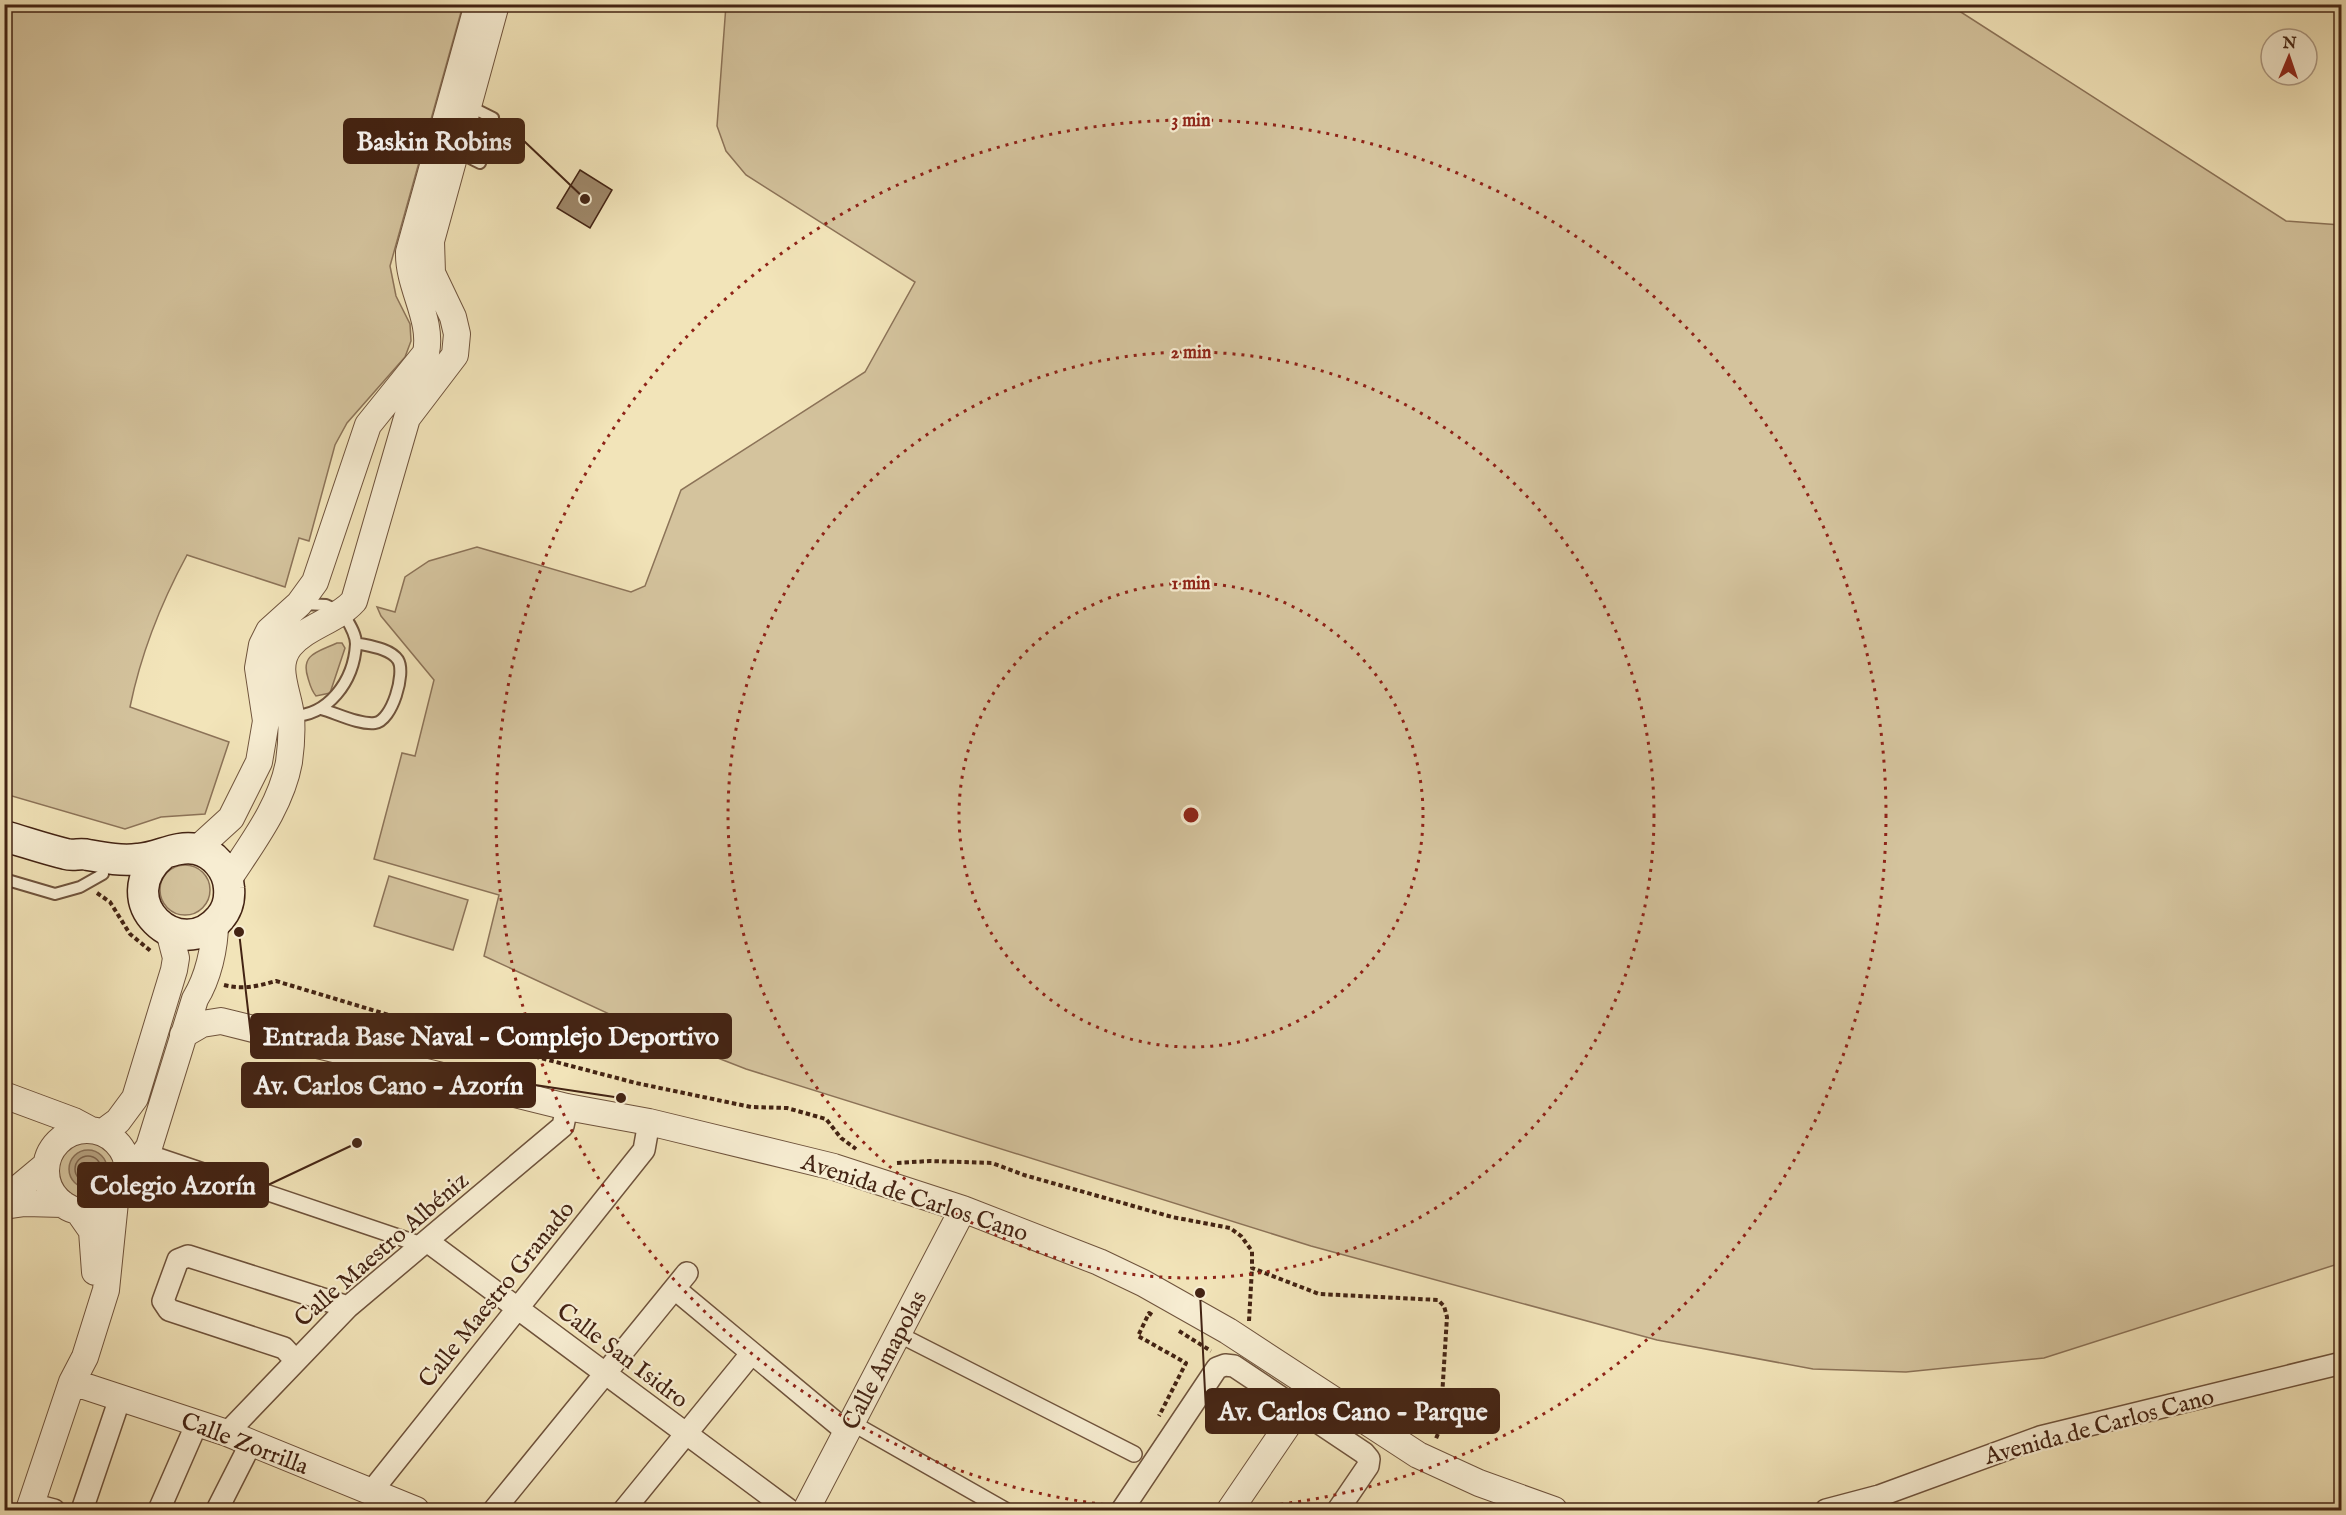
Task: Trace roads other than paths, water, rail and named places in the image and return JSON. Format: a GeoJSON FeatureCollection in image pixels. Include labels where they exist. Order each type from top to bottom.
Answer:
{"type":"FeatureCollection","features":[{"type":"Feature","properties":{"kind":"main road"},"geometry":{"type":"LineString","coordinates":[[4,836],[69,855],[85,854],[115,860],[139,860],[163,855],[173,850],[196,849],[216,860],[228,880],[228,903],[215,923],[194,934],[169,931],[154,921],[142,897],[123,882],[92,880],[69,855]]}},
{"type":"Feature","properties":{"kind":"main road"},"geometry":{"type":"LineString","coordinates":[[142,897],[146,873],[163,855]]}},
{"type":"Feature","properties":{"kind":"street"},"geometry":{"type":"LineString","coordinates":[[460,103],[478,4]]}},
{"type":"Feature","properties":{"kind":"street"},"geometry":{"type":"LineString","coordinates":[[196,849],[231,818],[252,780],[264,742],[266,722],[258,668],[262,645],[269,631],[299,604],[315,582],[368,425],[426,353],[429,341],[427,328],[411,281],[409,252],[496,4]]}},
{"type":"Feature","properties":{"kind":"street"},"geometry":{"type":"LineString","coordinates":[[228,880],[268,819],[289,761],[291,717],[282,661],[290,646],[303,635],[343,613],[354,601],[408,418],[455,355],[457,334],[453,317],[432,273],[430,259],[431,241],[449,143]]}},
{"type":"Feature","properties":{"kind":"street"},"geometry":{"type":"LineString","coordinates":[[72,1382],[85,1357],[106,1290],[115,1202],[127,1184],[138,1159],[183,1035],[209,986],[215,923]]}},
{"type":"Feature","properties":{"kind":"street"},"geometry":{"type":"LineString","coordinates":[[4,1200],[49,1158],[67,1134],[96,1131],[128,1110],[137,1090],[174,970],[176,958],[169,931]]}},
{"type":"Feature","properties":{"kind":"street"},"geometry":{"type":"LineString","coordinates":[[183,1035],[202,1024],[221,1021],[209,986]]}},
{"type":"Feature","properties":{"kind":"street","name":"Avenida de Carlos Cano"},"geometry":{"type":"LineString","coordinates":[[221,1021],[567,1107],[649,1122],[834,1167],[963,1209],[1099,1262],[1143,1282],[1228,1330],[1418,1455],[1479,1483],[1554,1510]]}},
{"type":"Feature","properties":{"kind":"street"},"geometry":{"type":"LineString","coordinates":[[4,1095],[96,1131],[138,1159],[424,1243]]}},
{"type":"Feature","properties":{"kind":"street","name":"Calle Maestro Albéniz"},"geometry":{"type":"LineString","coordinates":[[227,1433],[348,1307],[563,1126],[567,1107]]}},
{"type":"Feature","properties":{"kind":"street"},"geometry":{"type":"LineString","coordinates":[[38,1508],[72,1382],[74,1351],[94,1285],[96,1262],[92,1231],[49,1187],[45,1117],[39,1110]]}},
{"type":"Feature","properties":{"kind":"street","name":"Calle Maestro Granado"},"geometry":{"type":"LineString","coordinates":[[371,1492],[516,1307],[644,1150],[649,1122]]}},
{"type":"Feature","properties":{"kind":"street"},"geometry":{"type":"LineString","coordinates":[[4,1206],[25,1203],[91,1212],[115,1202]]}},
{"type":"Feature","properties":{"kind":"street","name":"Calle Amapolas"},"geometry":{"type":"LineString","coordinates":[[806,1510],[963,1209]]}},
{"type":"Feature","properties":{"kind":"street","name":"Calle San Isidro"},"geometry":{"type":"LineString","coordinates":[[424,1243],[605,1372],[789,1510]]}},
{"type":"Feature","properties":{"kind":"street"},"geometry":{"type":"LineString","coordinates":[[295,1360],[284,1348],[169,1310],[163,1301],[178,1260],[188,1256],[348,1307]]}},
{"type":"Feature","properties":{"kind":"street"},"geometry":{"type":"LineString","coordinates":[[494,1510],[681,1281],[751,1354],[849,1427],[1005,1510]]}},
{"type":"Feature","properties":{"kind":"street"},"geometry":{"type":"LineString","coordinates":[[898,1334],[1134,1454]]}},
{"type":"Feature","properties":{"kind":"street"},"geometry":{"type":"LineString","coordinates":[[624,1510],[751,1354]]}},
{"type":"Feature","properties":{"kind":"street","name":"Avenida de Carlos Cano"},"geometry":{"type":"LineString","coordinates":[[1826,1510],[1882,1503],[2040,1437],[2342,1363]]}},
{"type":"Feature","properties":{"kind":"street"},"geometry":{"type":"LineString","coordinates":[[1122,1510],[1217,1368],[1225,1365],[1234,1366],[1364,1453],[1369,1459],[1368,1466],[1338,1510]]}},
{"type":"Feature","properties":{"kind":"street","name":"Calle Zorrilla"},"geometry":{"type":"LineString","coordinates":[[72,1382],[227,1433],[416,1510]]}},
{"type":"Feature","properties":{"kind":"street"},"geometry":{"type":"LineString","coordinates":[[1230,1510],[1313,1388]]}},
{"type":"Feature","properties":{"kind":"street"},"geometry":{"type":"LineString","coordinates":[[82,1510],[120,1398]]}},
{"type":"Feature","properties":{"kind":"street"},"geometry":{"type":"LineString","coordinates":[[159,1510],[197,1423]]}},
{"type":"Feature","properties":{"kind":"street"},"geometry":{"type":"LineString","coordinates":[[217,1510],[251,1443]]}},
{"type":"Feature","properties":{"kind":"lane"},"geometry":{"type":"LineString","coordinates":[[449,143],[480,164],[493,118],[460,103]]}},
{"type":"Feature","properties":{"kind":"lane"},"geometry":{"type":"LineString","coordinates":[[262,704],[275,712],[291,717],[311,715],[336,697],[347,675],[356,643],[343,613],[326,605],[299,604]]}},
{"type":"Feature","properties":{"kind":"lane"},"geometry":{"type":"LineString","coordinates":[[321,709],[374,723],[385,719],[391,710],[400,670],[398,659],[385,650],[356,643]]}},
{"type":"Feature","properties":{"kind":"lane"},"geometry":{"type":"LineString","coordinates":[[4,879],[55,894],[92,880]]}},
{"type":"Feature","properties":{"kind":"water"},"geometry":{"type":"Polygon","coordinates":[[[88,1150],[95,1151],[101,1156],[106,1162],[106,1176],[101,1182],[95,1187],[88,1188],[81,1187],[75,1182],[70,1176],[69,1169],[70,1162],[75,1156],[81,1151],[88,1150]]]}},
{"type":"Feature","properties":{"kind":"place","name":"Baskin Robins"},"geometry":{"type":"Point","coordinates":[585,199]}},
{"type":"Feature","properties":{"kind":"place","name":"Entrada Base Naval - Complejo Deportivo"},"geometry":{"type":"Point","coordinates":[239,932]}},
{"type":"Feature","properties":{"kind":"place","name":"Av. Carlos Cano - Azorín"},"geometry":{"type":"Point","coordinates":[621,1098]}},
{"type":"Feature","properties":{"kind":"place","name":"Colegio Azorín"},"geometry":{"type":"Point","coordinates":[357,1143]}},
{"type":"Feature","properties":{"kind":"place","name":"Av. Carlos Cano - Parque"},"geometry":{"type":"Point","coordinates":[1200,1293]}}]}
